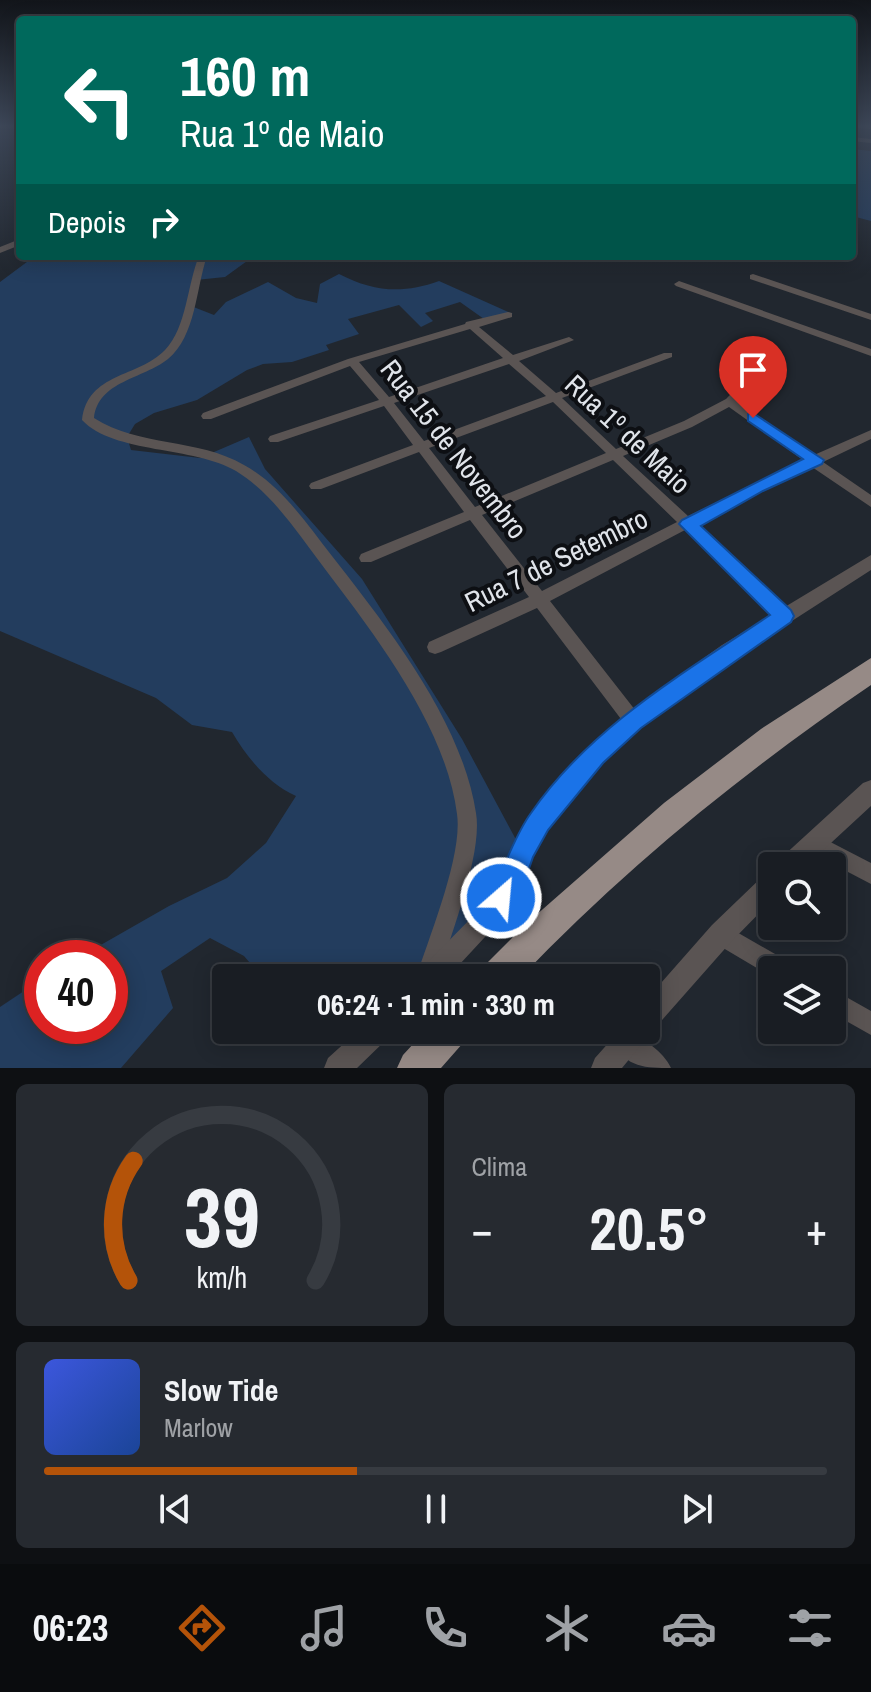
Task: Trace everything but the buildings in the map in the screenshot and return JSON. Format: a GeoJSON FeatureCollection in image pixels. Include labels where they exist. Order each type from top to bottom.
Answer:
{"type":"FeatureCollection","features":[{"type":"Feature","properties":{"kind":"highway"},"geometry":{"type":"LineString","coordinates":[[509,964],[546,926],[689,801],[737,763],[871,670]]}},
{"type":"Feature","properties":{"kind":"highway"},"geometry":{"type":"LineString","coordinates":[[416,1068],[437,1044]]}},
{"type":"Feature","properties":{"kind":"street"},"geometry":{"type":"LineString","coordinates":[[201,260],[178,343],[164,357],[106,389],[91,404],[88,420],[106,432],[218,458],[257,479],[286,510],[365,610],[419,693],[449,756],[468,817],[459,873],[432,964]]}},
{"type":"Feature","properties":{"kind":"street"},"geometry":{"type":"LineString","coordinates":[[753,277],[871,317]]}},
{"type":"Feature","properties":{"kind":"street"},"geometry":{"type":"LineString","coordinates":[[679,284],[871,353]]}},
{"type":"Feature","properties":{"kind":"street"},"geometry":{"type":"LineString","coordinates":[[207,416],[352,361],[508,315]]}},
{"type":"Feature","properties":{"kind":"street","name":"Rua 1º de Maio"},"geometry":{"type":"LineString","coordinates":[[470,324],[554,397],[784,616]]}},
{"type":"Feature","properties":{"kind":"street"},"geometry":{"type":"LineString","coordinates":[[274,439],[569,340]]}},
{"type":"Feature","properties":{"kind":"street"},"geometry":{"type":"LineString","coordinates":[[316,486],[668,355]]}},
{"type":"Feature","properties":{"kind":"street","name":"Rua 15 de Novembro"},"geometry":{"type":"LineString","coordinates":[[352,361],[633,721]]}},
{"type":"Feature","properties":{"kind":"street"},"geometry":{"type":"LineString","coordinates":[[366,558],[688,424],[730,402],[756,374]]}},
{"type":"Feature","properties":{"kind":"street"},"geometry":{"type":"LineString","coordinates":[[730,402],[816,460],[871,502]]}},
{"type":"Feature","properties":{"kind":"street","name":"Rua 7 de Setembro"},"geometry":{"type":"LineString","coordinates":[[435,647],[538,600],[757,487],[871,434]]}},
{"type":"Feature","properties":{"kind":"street"},"geometry":{"type":"LineString","coordinates":[[442,964],[489,916],[513,880],[522,852],[540,821],[595,755],[633,721],[784,616],[871,562]]}},
{"type":"Feature","properties":{"kind":"street"},"geometry":{"type":"LineString","coordinates":[[804,852],[871,791]]}},
{"type":"Feature","properties":{"kind":"street"},"geometry":{"type":"LineString","coordinates":[[813,843],[871,874]]}},
{"type":"Feature","properties":{"kind":"street"},"geometry":{"type":"LineString","coordinates":[[660,1003],[758,897]]}},
{"type":"Feature","properties":{"kind":"street"},"geometry":{"type":"LineString","coordinates":[[721,934],[758,956]]}},
{"type":"Feature","properties":{"kind":"street"},"geometry":{"type":"LineString","coordinates":[[846,1009],[871,1024]]}},
{"type":"Feature","properties":{"kind":"street"},"geometry":{"type":"LineString","coordinates":[[338,1068],[363,1044]]}},
{"type":"Feature","properties":{"kind":"street"},"geometry":{"type":"LineString","coordinates":[[605,1068],[624,1044]]}},
{"type":"Feature","properties":{"kind":"street"},"geometry":{"type":"LineString","coordinates":[[638,1044],[659,1068]]}},
{"type":"Feature","properties":{"kind":"shaded area"},"geometry":{"type":"Polygon","coordinates":[[[856,175],[871,175],[871,221],[856,217],[856,175]]]}},
{"type":"Feature","properties":{"kind":"shaded area"},"geometry":{"type":"Polygon","coordinates":[[[30,260],[248,260],[225,277],[196,280],[191,306],[214,315],[226,302],[268,282],[296,298],[317,303],[320,284],[339,274],[364,285],[389,289],[413,288],[439,281],[513,314],[484,319],[460,302],[425,313],[433,321],[421,327],[399,305],[348,319],[359,334],[326,345],[329,350],[292,362],[263,364],[247,370],[197,400],[154,413],[135,424],[127,437],[131,450],[200,458],[249,437],[265,469],[362,579],[462,739],[528,862],[430,964],[251,964],[244,956],[210,938],[161,971],[173,1008],[121,1068],[0,1068],[0,1007],[24,991],[24,1044],[128,1044],[128,940],[110,940],[227,878],[266,843],[296,796],[276,784],[260,769],[232,732],[192,725],[156,698],[0,631],[0,282],[30,260]]]}},
{"type":"Feature","properties":{"kind":"route"},"geometry":{"type":"LineString","coordinates":[[501,898],[513,880],[522,852],[540,821],[595,755],[633,721],[729,651],[784,616],[688,524],[816,460],[753,418]]}}]}
